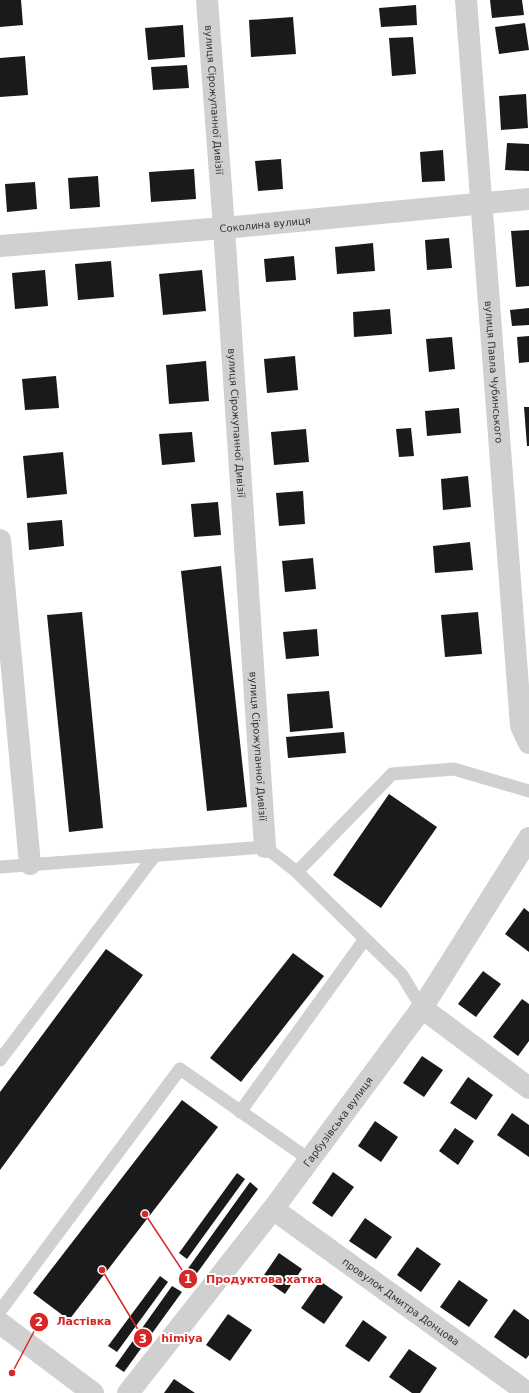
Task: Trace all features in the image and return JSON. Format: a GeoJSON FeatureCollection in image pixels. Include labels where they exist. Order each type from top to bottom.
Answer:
{"type":"FeatureCollection","features":[{"type":"Feature","properties":{"kind":"street","name":"вулиця Сірожупанної Дивізії"},"geometry":{"type":"LineString","coordinates":[[207,0],[224,228],[265,847]]}},
{"type":"Feature","properties":{"kind":"street","name":"вулиця Павла Чубинського"},"geometry":{"type":"LineString","coordinates":[[466,0],[480,203],[522,726],[529,743]]}},
{"type":"Feature","properties":{"kind":"street","name":"Соколина вулиця"},"geometry":{"type":"LineString","coordinates":[[0,246],[224,228],[529,199]]}},
{"type":"Feature","properties":{"kind":"street"},"geometry":{"type":"LineString","coordinates":[[0,540],[30,864]]}},
{"type":"Feature","properties":{"kind":"street","name":"Гарбузівська вулиця"},"geometry":{"type":"LineString","coordinates":[[128,1393],[274,1210],[422,1008],[529,838]]}},
{"type":"Feature","properties":{"kind":"street"},"geometry":{"type":"LineString","coordinates":[[422,1008],[529,1088]]}},
{"type":"Feature","properties":{"kind":"street","name":"провулок Дмитра Донцова"},"geometry":{"type":"LineString","coordinates":[[274,1210],[528,1393]]}},
{"type":"Feature","properties":{"kind":"street"},"geometry":{"type":"LineString","coordinates":[[0,1323],[93,1393]]}},
{"type":"Feature","properties":{"kind":"lane"},"geometry":{"type":"LineString","coordinates":[[297,872],[392,774],[454,769],[529,791]]}},
{"type":"Feature","properties":{"kind":"lane"},"geometry":{"type":"LineString","coordinates":[[0,867],[265,847],[297,872],[402,975],[422,1008]]}},
{"type":"Feature","properties":{"kind":"lane"},"geometry":{"type":"LineString","coordinates":[[0,1060],[155,855]]}},
{"type":"Feature","properties":{"kind":"lane"},"geometry":{"type":"LineString","coordinates":[[240,1112],[366,939]]}},
{"type":"Feature","properties":{"kind":"lane"},"geometry":{"type":"LineString","coordinates":[[0,1311],[180,1070],[310,1160]]}},
{"type":"Feature","properties":{"kind":"building"},"geometry":{"type":"Polygon","coordinates":[[[0,0],[21,0],[23,25],[0,27],[0,0]]]}},
{"type":"Feature","properties":{"kind":"building"},"geometry":{"type":"Polygon","coordinates":[[[490,0],[522,0],[524,15],[492,18],[490,0]]]}},
{"type":"Feature","properties":{"kind":"building"},"geometry":{"type":"Polygon","coordinates":[[[416,5],[417,25],[381,27],[379,8],[416,5]]]}},
{"type":"Feature","properties":{"kind":"building"},"geometry":{"type":"Polygon","coordinates":[[[293,17],[296,54],[251,57],[249,20],[293,17]]]}},
{"type":"Feature","properties":{"kind":"building"},"geometry":{"type":"Polygon","coordinates":[[[525,23],[529,50],[499,54],[495,27],[525,23]]]}},
{"type":"Feature","properties":{"kind":"building"},"geometry":{"type":"Polygon","coordinates":[[[183,25],[185,57],[148,60],[145,28],[183,25]]]}},
{"type":"Feature","properties":{"kind":"building"},"geometry":{"type":"Polygon","coordinates":[[[413,37],[416,74],[392,76],[389,38],[413,37]]]}},
{"type":"Feature","properties":{"kind":"building"},"geometry":{"type":"Polygon","coordinates":[[[25,56],[28,95],[0,97],[0,58],[25,56]]]}},
{"type":"Feature","properties":{"kind":"building"},"geometry":{"type":"Polygon","coordinates":[[[187,65],[189,88],[153,90],[151,67],[187,65]]]}},
{"type":"Feature","properties":{"kind":"building"},"geometry":{"type":"Polygon","coordinates":[[[526,94],[528,128],[501,130],[499,96],[526,94]]]}},
{"type":"Feature","properties":{"kind":"building"},"geometry":{"type":"Polygon","coordinates":[[[507,143],[529,144],[529,171],[505,170],[507,143]]]}},
{"type":"Feature","properties":{"kind":"building"},"geometry":{"type":"Polygon","coordinates":[[[443,150],[445,181],[422,182],[420,152],[443,150]]]}},
{"type":"Feature","properties":{"kind":"building"},"geometry":{"type":"Polygon","coordinates":[[[281,159],[283,189],[258,191],[255,161],[281,159]]]}},
{"type":"Feature","properties":{"kind":"building"},"geometry":{"type":"Polygon","coordinates":[[[194,169],[196,199],[151,202],[149,172],[194,169]]]}},
{"type":"Feature","properties":{"kind":"building"},"geometry":{"type":"Polygon","coordinates":[[[98,176],[100,207],[70,209],[68,178],[98,176]]]}},
{"type":"Feature","properties":{"kind":"building"},"geometry":{"type":"Polygon","coordinates":[[[35,182],[37,209],[7,212],[5,184],[35,182]]]}},
{"type":"Feature","properties":{"kind":"building"},"geometry":{"type":"Polygon","coordinates":[[[529,230],[529,286],[516,287],[511,231],[529,230]]]}},
{"type":"Feature","properties":{"kind":"building"},"geometry":{"type":"Polygon","coordinates":[[[449,238],[452,268],[427,270],[425,240],[449,238]]]}},
{"type":"Feature","properties":{"kind":"building"},"geometry":{"type":"Polygon","coordinates":[[[373,243],[375,271],[337,274],[335,247],[373,243]]]}},
{"type":"Feature","properties":{"kind":"building"},"geometry":{"type":"Polygon","coordinates":[[[294,256],[296,280],[266,282],[264,259],[294,256]]]}},
{"type":"Feature","properties":{"kind":"building"},"geometry":{"type":"Polygon","coordinates":[[[111,261],[114,297],[78,300],[75,264],[111,261]]]}},
{"type":"Feature","properties":{"kind":"building"},"geometry":{"type":"Polygon","coordinates":[[[45,270],[48,306],[15,309],[12,273],[45,270]]]}},
{"type":"Feature","properties":{"kind":"building"},"geometry":{"type":"Polygon","coordinates":[[[202,270],[206,311],[163,315],[159,274],[202,270]]]}},
{"type":"Feature","properties":{"kind":"building"},"geometry":{"type":"Polygon","coordinates":[[[529,308],[529,325],[512,326],[510,310],[529,308]]]}},
{"type":"Feature","properties":{"kind":"building"},"geometry":{"type":"Polygon","coordinates":[[[390,309],[392,334],[354,337],[353,312],[390,309]]]}},
{"type":"Feature","properties":{"kind":"building"},"geometry":{"type":"Polygon","coordinates":[[[529,336],[529,362],[519,363],[517,337],[529,336]]]}},
{"type":"Feature","properties":{"kind":"building"},"geometry":{"type":"Polygon","coordinates":[[[452,337],[455,369],[429,372],[426,339],[452,337]]]}},
{"type":"Feature","properties":{"kind":"building"},"geometry":{"type":"Polygon","coordinates":[[[295,356],[298,390],[267,393],[264,359],[295,356]]]}},
{"type":"Feature","properties":{"kind":"building"},"geometry":{"type":"Polygon","coordinates":[[[206,361],[209,401],[169,404],[166,365],[206,361]]]}},
{"type":"Feature","properties":{"kind":"building"},"geometry":{"type":"Polygon","coordinates":[[[56,376],[59,408],[25,410],[22,379],[56,376]]]}},
{"type":"Feature","properties":{"kind":"building"},"geometry":{"type":"Polygon","coordinates":[[[524,407],[529,407],[529,446],[527,446],[524,407]]]}},
{"type":"Feature","properties":{"kind":"building"},"geometry":{"type":"Polygon","coordinates":[[[459,408],[461,433],[427,436],[425,411],[459,408]]]}},
{"type":"Feature","properties":{"kind":"building"},"geometry":{"type":"Polygon","coordinates":[[[411,428],[414,456],[399,457],[396,429],[411,428]]]}},
{"type":"Feature","properties":{"kind":"building"},"geometry":{"type":"Polygon","coordinates":[[[306,429],[309,462],[274,465],[271,432],[306,429]]]}},
{"type":"Feature","properties":{"kind":"building"},"geometry":{"type":"Polygon","coordinates":[[[192,432],[195,462],[162,465],[159,434],[192,432]]]}},
{"type":"Feature","properties":{"kind":"building"},"geometry":{"type":"Polygon","coordinates":[[[63,452],[67,494],[27,498],[23,456],[63,452]]]}},
{"type":"Feature","properties":{"kind":"building"},"geometry":{"type":"Polygon","coordinates":[[[468,476],[471,507],[443,510],[441,479],[468,476]]]}},
{"type":"Feature","properties":{"kind":"building"},"geometry":{"type":"Polygon","coordinates":[[[303,491],[305,524],[279,526],[276,493],[303,491]]]}},
{"type":"Feature","properties":{"kind":"building"},"geometry":{"type":"Polygon","coordinates":[[[218,502],[221,535],[194,537],[191,504],[218,502]]]}},
{"type":"Feature","properties":{"kind":"building"},"geometry":{"type":"Polygon","coordinates":[[[62,520],[64,546],[29,550],[27,523],[62,520]]]}},
{"type":"Feature","properties":{"kind":"building"},"geometry":{"type":"Polygon","coordinates":[[[470,542],[473,570],[435,573],[433,546],[470,542]]]}},
{"type":"Feature","properties":{"kind":"building"},"geometry":{"type":"Polygon","coordinates":[[[313,558],[316,589],[285,592],[282,561],[313,558]]]}},
{"type":"Feature","properties":{"kind":"building"},"geometry":{"type":"Polygon","coordinates":[[[221,566],[247,807],[207,811],[181,571],[221,566]]]}},
{"type":"Feature","properties":{"kind":"building"},"geometry":{"type":"Polygon","coordinates":[[[82,612],[103,828],[69,832],[47,615],[82,612]]]}},
{"type":"Feature","properties":{"kind":"building"},"geometry":{"type":"Polygon","coordinates":[[[478,612],[482,654],[445,657],[441,615],[478,612]]]}},
{"type":"Feature","properties":{"kind":"building"},"geometry":{"type":"Polygon","coordinates":[[[317,629],[319,656],[286,659],[283,632],[317,629]]]}},
{"type":"Feature","properties":{"kind":"building"},"geometry":{"type":"Polygon","coordinates":[[[329,691],[333,728],[290,732],[287,694],[329,691]]]}},
{"type":"Feature","properties":{"kind":"building"},"geometry":{"type":"Polygon","coordinates":[[[344,732],[346,753],[288,758],[286,737],[344,732]]]}},
{"type":"Feature","properties":{"kind":"building"},"geometry":{"type":"Polygon","coordinates":[[[389,794],[437,827],[381,908],[333,875],[389,794]]]}},
{"type":"Feature","properties":{"kind":"building"},"geometry":{"type":"Polygon","coordinates":[[[524,908],[529,912],[529,952],[505,934],[524,908]]]}},
{"type":"Feature","properties":{"kind":"building"},"geometry":{"type":"Polygon","coordinates":[[[106,949],[143,975],[0,1170],[0,1092],[106,949]]]}},
{"type":"Feature","properties":{"kind":"building"},"geometry":{"type":"Polygon","coordinates":[[[293,953],[324,976],[241,1082],[210,1058],[293,953]]]}},
{"type":"Feature","properties":{"kind":"building"},"geometry":{"type":"Polygon","coordinates":[[[483,971],[501,984],[476,1017],[458,1004],[483,971]]]}},
{"type":"Feature","properties":{"kind":"building"},"geometry":{"type":"Polygon","coordinates":[[[522,999],[529,1004],[529,1041],[518,1056],[493,1037],[522,999]]]}},
{"type":"Feature","properties":{"kind":"building"},"geometry":{"type":"Polygon","coordinates":[[[422,1056],[443,1070],[424,1097],[403,1083],[422,1056]]]}},
{"type":"Feature","properties":{"kind":"building"},"geometry":{"type":"Polygon","coordinates":[[[468,1077],[493,1095],[476,1120],[450,1103],[468,1077]]]}},
{"type":"Feature","properties":{"kind":"building"},"geometry":{"type":"Polygon","coordinates":[[[182,1100],[218,1127],[69,1320],[33,1293],[182,1100]]]}},
{"type":"Feature","properties":{"kind":"building"},"geometry":{"type":"Polygon","coordinates":[[[512,1113],[529,1125],[529,1157],[497,1135],[512,1113]]]}},
{"type":"Feature","properties":{"kind":"building"},"geometry":{"type":"Polygon","coordinates":[[[375,1121],[398,1137],[381,1162],[358,1146],[375,1121]]]}},
{"type":"Feature","properties":{"kind":"building"},"geometry":{"type":"Polygon","coordinates":[[[455,1128],[474,1141],[458,1165],[439,1151],[455,1128]]]}},
{"type":"Feature","properties":{"kind":"building"},"geometry":{"type":"Polygon","coordinates":[[[333,1172],[354,1187],[332,1217],[312,1203],[333,1172]]]}},
{"type":"Feature","properties":{"kind":"building"},"geometry":{"type":"Polygon","coordinates":[[[237,1173],[245,1179],[187,1259],[179,1253],[237,1173]]]}},
{"type":"Feature","properties":{"kind":"building"},"geometry":{"type":"Polygon","coordinates":[[[250,1182],[258,1189],[192,1280],[184,1274],[250,1182]]]}},
{"type":"Feature","properties":{"kind":"building"},"geometry":{"type":"Polygon","coordinates":[[[365,1218],[392,1237],[376,1259],[349,1241],[365,1218]]]}},
{"type":"Feature","properties":{"kind":"building"},"geometry":{"type":"Polygon","coordinates":[[[417,1247],[441,1264],[421,1292],[397,1275],[417,1247]]]}},
{"type":"Feature","properties":{"kind":"building"},"geometry":{"type":"Polygon","coordinates":[[[279,1253],[302,1269],[285,1294],[262,1278],[279,1253]]]}},
{"type":"Feature","properties":{"kind":"building"},"geometry":{"type":"Polygon","coordinates":[[[160,1276],[168,1282],[117,1352],[108,1346],[160,1276]]]}},
{"type":"Feature","properties":{"kind":"building"},"geometry":{"type":"Polygon","coordinates":[[[459,1280],[488,1300],[469,1327],[440,1307],[459,1280]]]}},
{"type":"Feature","properties":{"kind":"building"},"geometry":{"type":"Polygon","coordinates":[[[320,1281],[343,1297],[324,1324],[301,1308],[320,1281]]]}},
{"type":"Feature","properties":{"kind":"building"},"geometry":{"type":"Polygon","coordinates":[[[172,1286],[182,1292],[124,1372],[115,1366],[172,1286]]]}},
{"type":"Feature","properties":{"kind":"building"},"geometry":{"type":"Polygon","coordinates":[[[514,1309],[529,1320],[529,1355],[526,1359],[494,1337],[514,1309]]]}},
{"type":"Feature","properties":{"kind":"building"},"geometry":{"type":"Polygon","coordinates":[[[228,1314],[252,1330],[230,1361],[206,1345],[228,1314]]]}},
{"type":"Feature","properties":{"kind":"building"},"geometry":{"type":"Polygon","coordinates":[[[363,1320],[387,1337],[369,1362],[345,1346],[363,1320]]]}},
{"type":"Feature","properties":{"kind":"building"},"geometry":{"type":"Polygon","coordinates":[[[409,1349],[437,1368],[420,1393],[412,1393],[389,1377],[409,1349]]]}},
{"type":"Feature","properties":{"kind":"building"},"geometry":{"type":"Polygon","coordinates":[[[174,1379],[195,1393],[164,1393],[174,1379]]]}},
{"type":"Feature","properties":{"kind":"place","name":"Продуктова хатка"},"geometry":{"type":"Point","coordinates":[145,1214]}},
{"type":"Feature","properties":{"kind":"place","name":"himiya"},"geometry":{"type":"Point","coordinates":[102,1270]}},
{"type":"Feature","properties":{"kind":"place","name":"Ластівка"},"geometry":{"type":"Point","coordinates":[12,1373]}}]}
